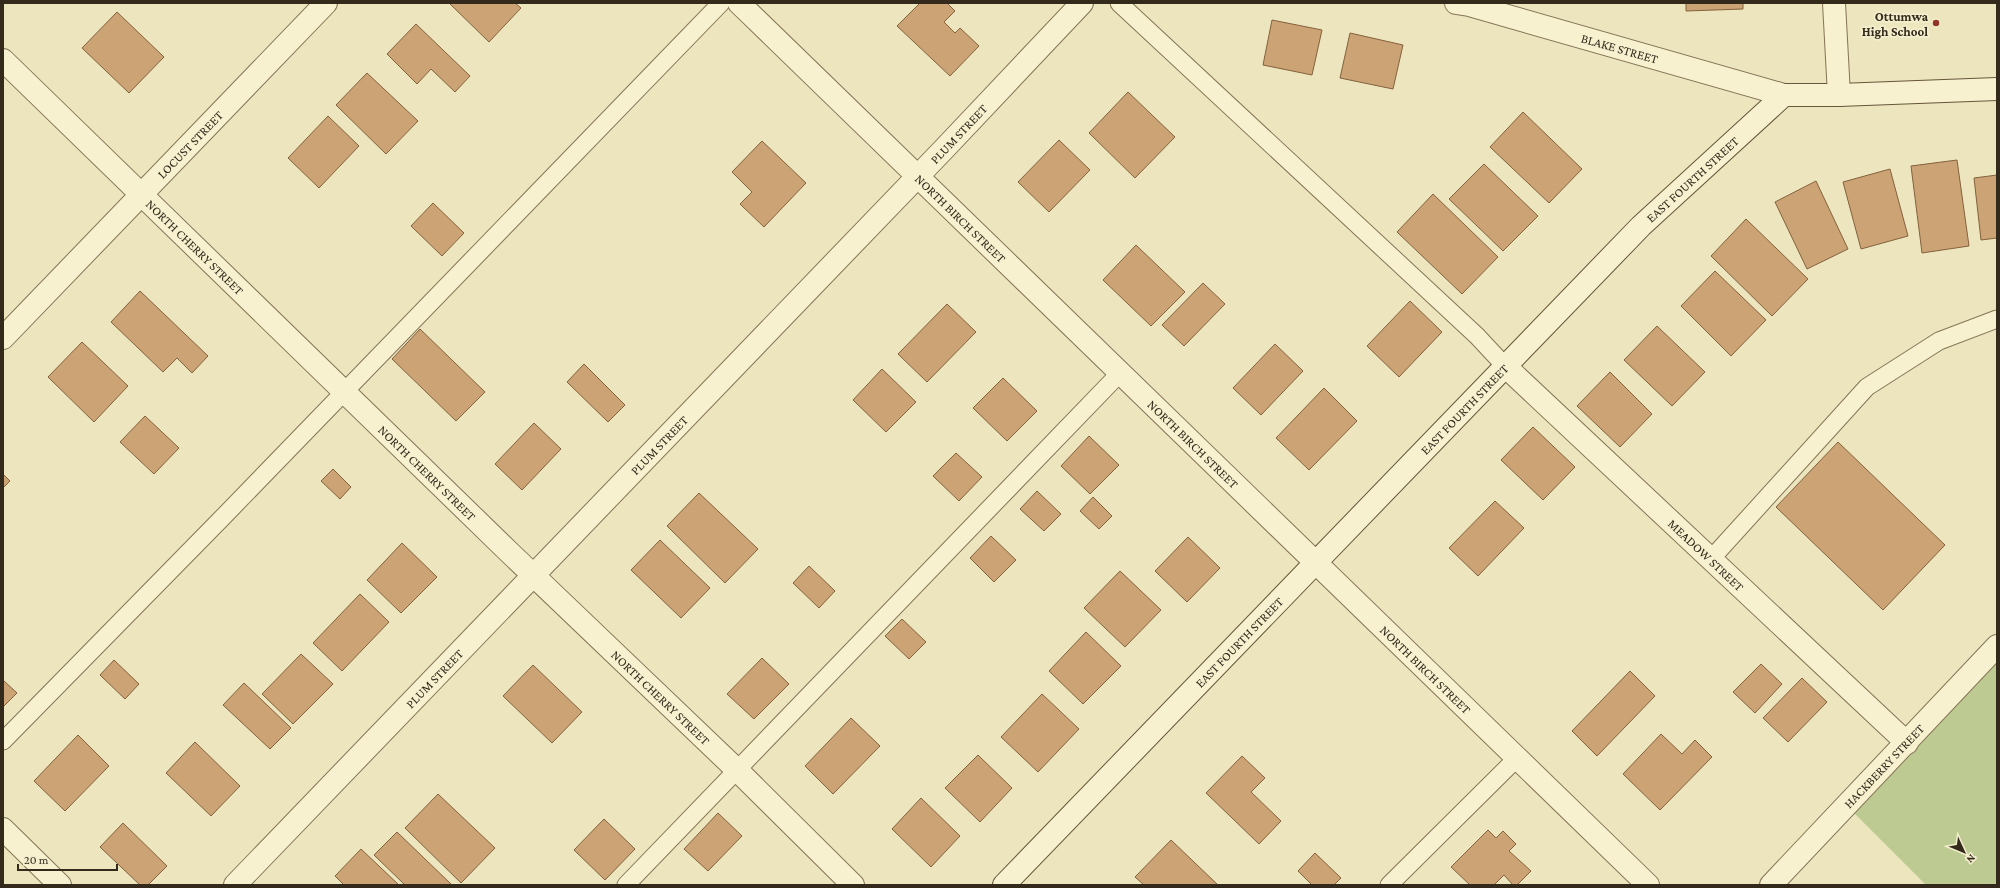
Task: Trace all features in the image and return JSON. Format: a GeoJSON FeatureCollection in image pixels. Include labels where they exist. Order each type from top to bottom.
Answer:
{"type":"FeatureCollection","features":[{"type":"Feature","properties":{"kind":"street","name":"LOCUST STREET"},"geometry":{"type":"LineString","coordinates":[[3,338],[326,3]]}},
{"type":"Feature","properties":{"kind":"street","name":"NORTH BIRCH STREET"},"geometry":{"type":"LineString","coordinates":[[739,3],[1648,885]]}},
{"type":"Feature","properties":{"kind":"street","name":"PLUM STREET"},"geometry":{"type":"LineString","coordinates":[[235,885],[918,176],[1082,3]]}},
{"type":"Feature","properties":{"kind":"street","name":"BLAKE STREET"},"geometry":{"type":"LineString","coordinates":[[1456,3],[1469,4],[1784,95]]}},
{"type":"Feature","properties":{"kind":"street"},"geometry":{"type":"LineString","coordinates":[[1834,3],[1839,95]]}},
{"type":"Feature","properties":{"kind":"street","name":"NORTH CHERRY STREET"},"geometry":{"type":"LineString","coordinates":[[3,60],[533,575],[737,770],[853,885]]}},
{"type":"Feature","properties":{"kind":"street"},"geometry":{"type":"LineString","coordinates":[[1784,95],[1839,95],[1997,89]]}},
{"type":"Feature","properties":{"kind":"street","name":"EAST FOURTH STREET"},"geometry":{"type":"LineString","coordinates":[[1004,885],[1641,226],[1784,95]]}},
{"type":"Feature","properties":{"kind":"street","name":"MEADOW STREET"},"geometry":{"type":"LineString","coordinates":[[1505,366],[1907,743]]}},
{"type":"Feature","properties":{"kind":"street","name":"HACKBERRY STREET"},"geometry":{"type":"LineString","coordinates":[[1771,885],[1907,743],[1997,646]]}},
{"type":"Feature","properties":{"kind":"street"},"geometry":{"type":"LineString","coordinates":[[3,830],[60,885]]}},
{"type":"Feature","properties":{"kind":"lane"},"geometry":{"type":"LineString","coordinates":[[3,740],[224,517],[344,391],[721,3]]}},
{"type":"Feature","properties":{"kind":"lane"},"geometry":{"type":"LineString","coordinates":[[1119,3],[1477,336],[1505,366]]}},
{"type":"Feature","properties":{"kind":"lane"},"geometry":{"type":"LineString","coordinates":[[1711,559],[1867,386],[1939,341],[1997,319]]}},
{"type":"Feature","properties":{"kind":"lane"},"geometry":{"type":"LineString","coordinates":[[626,885],[1120,373]]}},
{"type":"Feature","properties":{"kind":"lane"},"geometry":{"type":"LineString","coordinates":[[1389,885],[1517,758]]}},
{"type":"Feature","properties":{"kind":"green space"},"geometry":{"type":"Polygon","coordinates":[[[1997,646],[1997,885],[1926,885],[1847,806],[1997,646]]]}},
{"type":"Feature","properties":{"kind":"building"},"geometry":{"type":"Polygon","coordinates":[[[449,3],[515,3],[521,8],[489,42],[449,3]]]}},
{"type":"Feature","properties":{"kind":"building"},"geometry":{"type":"Polygon","coordinates":[[[920,3],[947,3],[955,11],[944,22],[955,33],[960,28],[979,46],[950,76],[897,26],[920,3]]]}},
{"type":"Feature","properties":{"kind":"building"},"geometry":{"type":"Polygon","coordinates":[[[1686,3],[1743,3],[1743,9],[1686,11],[1686,3]]]}},
{"type":"Feature","properties":{"kind":"building"},"geometry":{"type":"Polygon","coordinates":[[[117,12],[164,57],[129,93],[82,48],[117,12]]]}},
{"type":"Feature","properties":{"kind":"building"},"geometry":{"type":"Polygon","coordinates":[[[1272,20],[1322,30],[1312,75],[1263,65],[1272,20]]]}},
{"type":"Feature","properties":{"kind":"building"},"geometry":{"type":"Polygon","coordinates":[[[416,24],[470,76],[455,92],[431,69],[417,84],[387,54],[416,24]]]}},
{"type":"Feature","properties":{"kind":"building"},"geometry":{"type":"Polygon","coordinates":[[[1350,33],[1403,45],[1393,89],[1340,78],[1350,33]]]}},
{"type":"Feature","properties":{"kind":"building"},"geometry":{"type":"Polygon","coordinates":[[[367,73],[418,121],[386,154],[336,105],[367,73]]]}},
{"type":"Feature","properties":{"kind":"building"},"geometry":{"type":"Polygon","coordinates":[[[1128,92],[1175,137],[1135,178],[1089,133],[1128,92]]]}},
{"type":"Feature","properties":{"kind":"building"},"geometry":{"type":"Polygon","coordinates":[[[1523,112],[1582,169],[1549,203],[1490,147],[1523,112]]]}},
{"type":"Feature","properties":{"kind":"building"},"geometry":{"type":"Polygon","coordinates":[[[328,116],[359,146],[319,188],[288,158],[328,116]]]}},
{"type":"Feature","properties":{"kind":"building"},"geometry":{"type":"Polygon","coordinates":[[[1059,140],[1090,170],[1049,212],[1018,182],[1059,140]]]}},
{"type":"Feature","properties":{"kind":"building"},"geometry":{"type":"Polygon","coordinates":[[[762,141],[806,183],[764,227],[740,204],[752,192],[732,172],[762,141]]]}},
{"type":"Feature","properties":{"kind":"building"},"geometry":{"type":"Polygon","coordinates":[[[1957,160],[1969,246],[1922,253],[1911,166],[1957,160]]]}},
{"type":"Feature","properties":{"kind":"building"},"geometry":{"type":"Polygon","coordinates":[[[1484,164],[1538,216],[1503,251],[1449,199],[1484,164]]]}},
{"type":"Feature","properties":{"kind":"building"},"geometry":{"type":"Polygon","coordinates":[[[1890,169],[1908,236],[1861,249],[1843,182],[1890,169]]]}},
{"type":"Feature","properties":{"kind":"building"},"geometry":{"type":"Polygon","coordinates":[[[1997,175],[1997,238],[1981,240],[1974,178],[1997,175]]]}},
{"type":"Feature","properties":{"kind":"building"},"geometry":{"type":"Polygon","coordinates":[[[1816,181],[1848,249],[1807,269],[1775,202],[1816,181]]]}},
{"type":"Feature","properties":{"kind":"building"},"geometry":{"type":"Polygon","coordinates":[[[1433,194],[1498,257],[1462,294],[1397,232],[1433,194]]]}},
{"type":"Feature","properties":{"kind":"building"},"geometry":{"type":"Polygon","coordinates":[[[433,203],[464,233],[442,256],[411,226],[433,203]]]}},
{"type":"Feature","properties":{"kind":"building"},"geometry":{"type":"Polygon","coordinates":[[[1746,219],[1808,279],[1772,316],[1711,256],[1746,219]]]}},
{"type":"Feature","properties":{"kind":"building"},"geometry":{"type":"Polygon","coordinates":[[[1136,245],[1185,292],[1151,326],[1103,280],[1136,245]]]}},
{"type":"Feature","properties":{"kind":"building"},"geometry":{"type":"Polygon","coordinates":[[[1715,271],[1766,320],[1731,356],[1681,306],[1715,271]]]}},
{"type":"Feature","properties":{"kind":"building"},"geometry":{"type":"Polygon","coordinates":[[[1203,283],[1225,304],[1184,346],[1162,325],[1203,283]]]}},
{"type":"Feature","properties":{"kind":"building"},"geometry":{"type":"Polygon","coordinates":[[[140,291],[208,356],[192,373],[177,358],[163,372],[111,322],[140,291]]]}},
{"type":"Feature","properties":{"kind":"building"},"geometry":{"type":"Polygon","coordinates":[[[1410,301],[1442,332],[1399,377],[1367,346],[1410,301]]]}},
{"type":"Feature","properties":{"kind":"building"},"geometry":{"type":"Polygon","coordinates":[[[947,304],[976,332],[927,382],[898,354],[947,304]]]}},
{"type":"Feature","properties":{"kind":"building"},"geometry":{"type":"Polygon","coordinates":[[[1657,326],[1705,372],[1672,406],[1624,360],[1657,326]]]}},
{"type":"Feature","properties":{"kind":"building"},"geometry":{"type":"Polygon","coordinates":[[[420,329],[485,392],[456,421],[392,359],[420,329]]]}},
{"type":"Feature","properties":{"kind":"building"},"geometry":{"type":"Polygon","coordinates":[[[82,342],[128,386],[94,422],[48,377],[82,342]]]}},
{"type":"Feature","properties":{"kind":"building"},"geometry":{"type":"Polygon","coordinates":[[[1275,344],[1303,371],[1261,415],[1233,388],[1275,344]]]}},
{"type":"Feature","properties":{"kind":"building"},"geometry":{"type":"Polygon","coordinates":[[[584,364],[625,405],[608,422],[567,382],[584,364]]]}},
{"type":"Feature","properties":{"kind":"building"},"geometry":{"type":"Polygon","coordinates":[[[882,369],[916,402],[886,432],[853,400],[882,369]]]}},
{"type":"Feature","properties":{"kind":"building"},"geometry":{"type":"Polygon","coordinates":[[[1610,372],[1652,414],[1620,447],[1577,406],[1610,372]]]}},
{"type":"Feature","properties":{"kind":"building"},"geometry":{"type":"Polygon","coordinates":[[[1003,378],[1037,411],[1007,441],[973,408],[1003,378]]]}},
{"type":"Feature","properties":{"kind":"building"},"geometry":{"type":"Polygon","coordinates":[[[1324,388],[1357,421],[1309,470],[1276,438],[1324,388]]]}},
{"type":"Feature","properties":{"kind":"building"},"geometry":{"type":"Polygon","coordinates":[[[145,416],[179,448],[154,474],[120,442],[145,416]]]}},
{"type":"Feature","properties":{"kind":"building"},"geometry":{"type":"Polygon","coordinates":[[[534,423],[561,449],[522,490],[495,464],[534,423]]]}},
{"type":"Feature","properties":{"kind":"building"},"geometry":{"type":"Polygon","coordinates":[[[1533,427],[1575,467],[1543,500],[1501,460],[1533,427]]]}},
{"type":"Feature","properties":{"kind":"building"},"geometry":{"type":"Polygon","coordinates":[[[1089,436],[1119,465],[1090,494],[1061,466],[1089,436]]]}},
{"type":"Feature","properties":{"kind":"building"},"geometry":{"type":"Polygon","coordinates":[[[1838,442],[1945,545],[1883,610],[1776,507],[1838,442]]]}},
{"type":"Feature","properties":{"kind":"building"},"geometry":{"type":"Polygon","coordinates":[[[956,453],[982,477],[959,501],[933,476],[956,453]]]}},
{"type":"Feature","properties":{"kind":"building"},"geometry":{"type":"Polygon","coordinates":[[[333,469],[351,487],[340,499],[321,481],[333,469]]]}},
{"type":"Feature","properties":{"kind":"building"},"geometry":{"type":"Polygon","coordinates":[[[3,474],[10,481],[3,488],[3,474]]]}},
{"type":"Feature","properties":{"kind":"building"},"geometry":{"type":"Polygon","coordinates":[[[1037,491],[1061,514],[1044,531],[1020,509],[1037,491]]]}},
{"type":"Feature","properties":{"kind":"building"},"geometry":{"type":"Polygon","coordinates":[[[699,493],[758,549],[725,583],[667,526],[699,493]]]}},
{"type":"Feature","properties":{"kind":"building"},"geometry":{"type":"Polygon","coordinates":[[[1093,497],[1112,516],[1099,529],[1080,511],[1093,497]]]}},
{"type":"Feature","properties":{"kind":"building"},"geometry":{"type":"Polygon","coordinates":[[[1495,501],[1524,528],[1478,576],[1449,548],[1495,501]]]}},
{"type":"Feature","properties":{"kind":"building"},"geometry":{"type":"Polygon","coordinates":[[[991,536],[1016,560],[994,582],[970,558],[991,536]]]}},
{"type":"Feature","properties":{"kind":"building"},"geometry":{"type":"Polygon","coordinates":[[[1188,537],[1220,568],[1187,602],[1155,571],[1188,537]]]}},
{"type":"Feature","properties":{"kind":"building"},"geometry":{"type":"Polygon","coordinates":[[[660,540],[710,588],[681,618],[631,570],[660,540]]]}},
{"type":"Feature","properties":{"kind":"building"},"geometry":{"type":"Polygon","coordinates":[[[402,543],[437,577],[401,613],[367,580],[402,543]]]}},
{"type":"Feature","properties":{"kind":"building"},"geometry":{"type":"Polygon","coordinates":[[[809,566],[835,591],[819,608],[793,583],[809,566]]]}},
{"type":"Feature","properties":{"kind":"building"},"geometry":{"type":"Polygon","coordinates":[[[1120,571],[1161,610],[1125,647],[1084,608],[1120,571]]]}},
{"type":"Feature","properties":{"kind":"building"},"geometry":{"type":"Polygon","coordinates":[[[360,594],[389,622],[342,671],[313,643],[360,594]]]}},
{"type":"Feature","properties":{"kind":"building"},"geometry":{"type":"Polygon","coordinates":[[[902,619],[926,642],[909,659],[885,636],[902,619]]]}},
{"type":"Feature","properties":{"kind":"building"},"geometry":{"type":"Polygon","coordinates":[[[1086,632],[1121,666],[1083,704],[1049,671],[1086,632]]]}},
{"type":"Feature","properties":{"kind":"building"},"geometry":{"type":"Polygon","coordinates":[[[301,654],[333,684],[293,724],[262,694],[301,654]]]}},
{"type":"Feature","properties":{"kind":"building"},"geometry":{"type":"Polygon","coordinates":[[[762,658],[789,684],[754,719],[727,694],[762,658]]]}},
{"type":"Feature","properties":{"kind":"building"},"geometry":{"type":"Polygon","coordinates":[[[114,660],[139,684],[125,699],[100,675],[114,660]]]}},
{"type":"Feature","properties":{"kind":"building"},"geometry":{"type":"Polygon","coordinates":[[[1761,664],[1782,684],[1755,713],[1733,692],[1761,664]]]}},
{"type":"Feature","properties":{"kind":"building"},"geometry":{"type":"Polygon","coordinates":[[[533,665],[582,712],[552,743],[503,696],[533,665]]]}},
{"type":"Feature","properties":{"kind":"building"},"geometry":{"type":"Polygon","coordinates":[[[1630,671],[1655,696],[1597,756],[1572,731],[1630,671]]]}},
{"type":"Feature","properties":{"kind":"building"},"geometry":{"type":"Polygon","coordinates":[[[1802,678],[1827,702],[1788,742],[1763,718],[1802,678]]]}},
{"type":"Feature","properties":{"kind":"building"},"geometry":{"type":"Polygon","coordinates":[[[3,680],[17,693],[3,707],[3,680]]]}},
{"type":"Feature","properties":{"kind":"building"},"geometry":{"type":"Polygon","coordinates":[[[244,683],[291,728],[270,749],[223,705],[244,683]]]}},
{"type":"Feature","properties":{"kind":"building"},"geometry":{"type":"Polygon","coordinates":[[[1042,694],[1079,729],[1038,772],[1001,737],[1042,694]]]}},
{"type":"Feature","properties":{"kind":"building"},"geometry":{"type":"Polygon","coordinates":[[[851,718],[880,746],[833,794],[805,766],[851,718]]]}},
{"type":"Feature","properties":{"kind":"building"},"geometry":{"type":"Polygon","coordinates":[[[1661,734],[1682,754],[1695,740],[1712,757],[1660,810],[1623,774],[1661,734]]]}},
{"type":"Feature","properties":{"kind":"building"},"geometry":{"type":"Polygon","coordinates":[[[78,735],[109,766],[65,811],[34,781],[78,735]]]}},
{"type":"Feature","properties":{"kind":"building"},"geometry":{"type":"Polygon","coordinates":[[[195,742],[240,786],[211,816],[166,773],[195,742]]]}},
{"type":"Feature","properties":{"kind":"building"},"geometry":{"type":"Polygon","coordinates":[[[978,755],[1012,788],[980,822],[945,788],[978,755]]]}},
{"type":"Feature","properties":{"kind":"building"},"geometry":{"type":"Polygon","coordinates":[[[1242,756],[1265,778],[1251,792],[1281,821],[1259,844],[1206,793],[1242,756]]]}},
{"type":"Feature","properties":{"kind":"building"},"geometry":{"type":"Polygon","coordinates":[[[438,794],[495,848],[461,883],[405,828],[438,794]]]}},
{"type":"Feature","properties":{"kind":"building"},"geometry":{"type":"Polygon","coordinates":[[[921,798],[960,836],[931,867],[892,829],[921,798]]]}},
{"type":"Feature","properties":{"kind":"building"},"geometry":{"type":"Polygon","coordinates":[[[718,813],[742,836],[708,871],[684,849],[718,813]]]}},
{"type":"Feature","properties":{"kind":"building"},"geometry":{"type":"Polygon","coordinates":[[[604,819],[635,849],[605,880],[574,850],[604,819]]]}},
{"type":"Feature","properties":{"kind":"building"},"geometry":{"type":"Polygon","coordinates":[[[123,823],[167,866],[148,885],[140,885],[100,847],[123,823]]]}},
{"type":"Feature","properties":{"kind":"building"},"geometry":{"type":"Polygon","coordinates":[[[1488,830],[1496,838],[1503,831],[1516,844],[1509,851],[1531,871],[1517,885],[1513,885],[1504,875],[1494,885],[1470,885],[1451,867],[1488,830]]]}},
{"type":"Feature","properties":{"kind":"building"},"geometry":{"type":"Polygon","coordinates":[[[397,832],[452,885],[405,885],[374,855],[397,832]]]}},
{"type":"Feature","properties":{"kind":"building"},"geometry":{"type":"Polygon","coordinates":[[[1171,840],[1218,885],[1144,885],[1135,877],[1171,840]]]}},
{"type":"Feature","properties":{"kind":"building"},"geometry":{"type":"Polygon","coordinates":[[[361,849],[399,885],[344,885],[335,876],[361,849]]]}},
{"type":"Feature","properties":{"kind":"building"},"geometry":{"type":"Polygon","coordinates":[[[1315,853],[1341,878],[1334,885],[1312,885],[1298,871],[1315,853]]]}},
{"type":"Feature","properties":{"kind":"place","name":"Ottumwa High School"},"geometry":{"type":"Point","coordinates":[1936,23]}}]}
